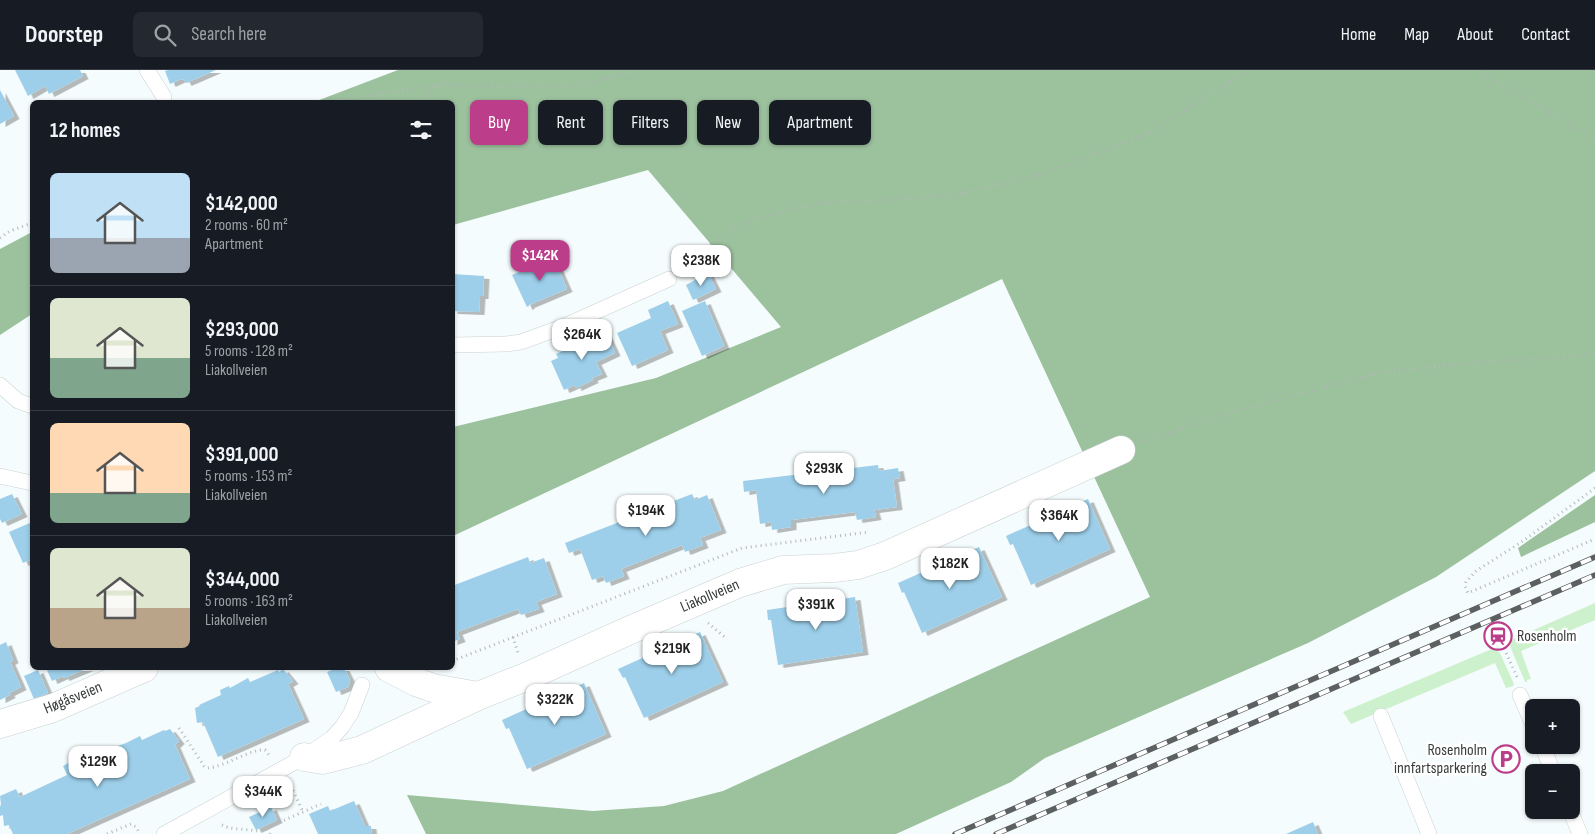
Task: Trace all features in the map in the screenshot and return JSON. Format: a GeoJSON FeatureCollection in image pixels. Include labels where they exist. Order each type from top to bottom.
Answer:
{"type":"FeatureCollection","features":[{"type":"Feature","properties":{"kind":"street","name":"Liakollveien"},"geometry":{"type":"LineString","coordinates":[[304,757],[323,760],[362,750],[478,696],[528,676],[740,582],[782,570],[858,565],[885,556],[1121,450]]}},
{"type":"Feature","properties":{"kind":"street","name":"Høgåsveien"},"geometry":{"type":"LineString","coordinates":[[0,724],[53,708],[139,670]]}},
{"type":"Feature","properties":{"kind":"street"},"geometry":{"type":"LineString","coordinates":[[393,670],[433,688],[478,696]]}},
{"type":"Feature","properties":{"kind":"lane"},"geometry":{"type":"LineString","coordinates":[[147,70],[164,97]]}},
{"type":"Feature","properties":{"kind":"lane"},"geometry":{"type":"LineString","coordinates":[[455,344],[506,344],[528,340],[555,330],[669,279]]}},
{"type":"Feature","properties":{"kind":"lane"},"geometry":{"type":"LineString","coordinates":[[0,385],[18,401],[30,405]]}},
{"type":"Feature","properties":{"kind":"lane"},"geometry":{"type":"LineString","coordinates":[[0,476],[30,483]]}},
{"type":"Feature","properties":{"kind":"lane"},"geometry":{"type":"LineString","coordinates":[[164,834],[278,772],[332,738],[342,727],[350,713],[362,685]]}},
{"type":"Feature","properties":{"kind":"lane"},"geometry":{"type":"LineString","coordinates":[[1520,694],[1525,706]]}},
{"type":"Feature","properties":{"kind":"lane"},"geometry":{"type":"LineString","coordinates":[[1381,716],[1430,834]]}},
{"type":"Feature","properties":{"kind":"lane"},"geometry":{"type":"LineString","coordinates":[[1574,819],[1580,834]]}},
{"type":"Feature","properties":{"kind":"path"},"geometry":{"type":"LineString","coordinates":[[341,100],[435,85],[580,86],[636,70]]}},
{"type":"Feature","properties":{"kind":"path"},"geometry":{"type":"LineString","coordinates":[[669,279],[731,228],[765,216],[817,204],[960,194],[1043,174],[1153,131],[1248,70]]}},
{"type":"Feature","properties":{"kind":"path"},"geometry":{"type":"LineString","coordinates":[[1477,70],[1595,139]]}},
{"type":"Feature","properties":{"kind":"path"},"geometry":{"type":"LineString","coordinates":[[424,100],[435,85]]}},
{"type":"Feature","properties":{"kind":"path"},"geometry":{"type":"LineString","coordinates":[[0,238],[10,231],[30,224]]}},
{"type":"Feature","properties":{"kind":"path"},"geometry":{"type":"LineString","coordinates":[[1121,450],[1213,417],[1379,373],[1595,354]]}},
{"type":"Feature","properties":{"kind":"path"},"geometry":{"type":"LineString","coordinates":[[1595,488],[1523,541],[1476,571],[1466,582],[1465,586],[1468,594],[1595,538]]}},
{"type":"Feature","properties":{"kind":"path"},"geometry":{"type":"LineString","coordinates":[[513,637],[515,644]]}},
{"type":"Feature","properties":{"kind":"path"},"geometry":{"type":"LineString","coordinates":[[1502,644],[1520,683],[1520,694]]}},
{"type":"Feature","properties":{"kind":"path"},"geometry":{"type":"LineString","coordinates":[[179,728],[207,768],[223,765],[261,750],[268,754],[278,772],[290,783],[303,812]]}},
{"type":"Feature","properties":{"kind":"path"},"geometry":{"type":"LineString","coordinates":[[219,820],[222,825],[229,828],[260,831],[321,804]]}},
{"type":"Feature","properties":{"kind":"path"},"geometry":{"type":"LineString","coordinates":[[107,834],[131,824],[136,827],[140,834]]}},
{"type":"Feature","properties":{"kind":"path"},"geometry":{"type":"LineString","coordinates":[[268,829],[270,834]]}},
{"type":"Feature","properties":{"kind":"green space"},"geometry":{"type":"Polygon","coordinates":[[[398,70],[1595,70],[1595,471],[1436,577],[1308,643],[1045,758],[1011,782],[896,834],[426,834],[407,795],[593,811],[664,806],[723,791],[1150,597],[1002,279],[455,535],[455,427],[656,378],[781,327],[648,170],[455,224],[455,100],[319,100],[398,70]]]}},
{"type":"Feature","properties":{"kind":"green space"},"geometry":{"type":"Polygon","coordinates":[[[30,233],[30,315],[0,335],[0,249],[30,233]]]}},
{"type":"Feature","properties":{"kind":"green space"},"geometry":{"type":"Polygon","coordinates":[[[1595,495],[1595,522],[1521,557],[1518,548],[1595,495]]]}},
{"type":"Feature","properties":{"kind":"green space"},"geometry":{"type":"Polygon","coordinates":[[[1595,603],[1595,620],[1521,651],[1531,679],[1525,682],[1510,646],[1511,640],[1595,603]]]}},
{"type":"Feature","properties":{"kind":"green space"},"geometry":{"type":"Polygon","coordinates":[[[1494,648],[1500,653],[1514,684],[1513,686],[1506,688],[1495,663],[1351,724],[1343,712],[1494,648]]]}},
{"type":"Feature","properties":{"kind":"building"},"geometry":{"type":"Polygon","coordinates":[[[15,70],[80,70],[83,76],[49,94],[45,86],[28,96],[15,70]]]}},
{"type":"Feature","properties":{"kind":"building"},"geometry":{"type":"Polygon","coordinates":[[[216,70],[186,83],[184,79],[181,79],[170,84],[165,71],[216,70]]]}},
{"type":"Feature","properties":{"kind":"building"},"geometry":{"type":"Polygon","coordinates":[[[0,90],[14,116],[0,124],[0,90]]]}},
{"type":"Feature","properties":{"kind":"building"},"geometry":{"type":"Polygon","coordinates":[[[553,257],[567,289],[527,307],[512,275],[553,257]]]}},
{"type":"Feature","properties":{"kind":"building"},"geometry":{"type":"Polygon","coordinates":[[[708,273],[716,289],[693,300],[686,285],[708,273]]]}},
{"type":"Feature","properties":{"kind":"building"},"geometry":{"type":"Polygon","coordinates":[[[455,274],[484,276],[483,296],[480,296],[479,312],[455,311],[455,274]]]}},
{"type":"Feature","properties":{"kind":"building"},"geometry":{"type":"Polygon","coordinates":[[[668,301],[678,324],[660,331],[668,350],[632,366],[617,333],[651,318],[648,310],[668,301]]]}},
{"type":"Feature","properties":{"kind":"building"},"geometry":{"type":"Polygon","coordinates":[[[705,301],[724,346],[702,356],[682,311],[705,301]]]}},
{"type":"Feature","properties":{"kind":"building"},"geometry":{"type":"Polygon","coordinates":[[[605,331],[615,353],[596,362],[602,374],[576,388],[575,385],[564,390],[551,361],[558,358],[556,354],[577,344],[579,349],[587,345],[584,340],[605,331]]]}},
{"type":"Feature","properties":{"kind":"building"},"geometry":{"type":"Polygon","coordinates":[[[878,465],[879,471],[898,468],[900,478],[893,479],[897,507],[874,510],[876,517],[857,520],[855,512],[791,520],[791,527],[772,530],[771,522],[760,524],[756,490],[744,492],[743,481],[878,465]]]}},
{"type":"Feature","properties":{"kind":"building"},"geometry":{"type":"Polygon","coordinates":[[[12,494],[22,514],[2,523],[0,519],[0,499],[12,494]]]}},
{"type":"Feature","properties":{"kind":"building"},"geometry":{"type":"Polygon","coordinates":[[[692,494],[695,500],[707,495],[721,530],[700,538],[703,545],[685,552],[682,545],[621,569],[624,576],[606,583],[603,576],[592,580],[580,549],[569,553],[565,543],[692,494]]]}},
{"type":"Feature","properties":{"kind":"building"},"geometry":{"type":"Polygon","coordinates":[[[1088,499],[1110,549],[1031,585],[1013,544],[1010,545],[1006,536],[1088,499]]]}},
{"type":"Feature","properties":{"kind":"building"},"geometry":{"type":"Polygon","coordinates":[[[30,523],[30,560],[23,563],[9,532],[30,523]]]}},
{"type":"Feature","properties":{"kind":"building"},"geometry":{"type":"Polygon","coordinates":[[[979,547],[1002,597],[922,633],[904,592],[902,593],[898,583],[979,547]]]}},
{"type":"Feature","properties":{"kind":"building"},"geometry":{"type":"Polygon","coordinates":[[[528,557],[530,563],[544,558],[557,594],[536,602],[539,609],[521,615],[518,609],[457,632],[460,639],[455,641],[455,585],[528,557]]]}},
{"type":"Feature","properties":{"kind":"building"},"geometry":{"type":"Polygon","coordinates":[[[855,597],[863,652],[778,665],[771,620],[768,620],[767,610],[855,597]]]}},
{"type":"Feature","properties":{"kind":"building"},"geometry":{"type":"Polygon","coordinates":[[[700,632],[723,682],[644,718],[625,677],[623,678],[618,669],[700,632]]]}},
{"type":"Feature","properties":{"kind":"building"},"geometry":{"type":"Polygon","coordinates":[[[6,642],[13,660],[10,662],[21,687],[0,700],[0,645],[6,642]]]}},
{"type":"Feature","properties":{"kind":"building"},"geometry":{"type":"Polygon","coordinates":[[[38,670],[48,693],[34,699],[24,676],[38,670]]]}},
{"type":"Feature","properties":{"kind":"building"},"geometry":{"type":"Polygon","coordinates":[[[47,670],[83,670],[64,678],[63,676],[52,681],[47,670]]]}},
{"type":"Feature","properties":{"kind":"building"},"geometry":{"type":"Polygon","coordinates":[[[278,670],[279,672],[284,670],[293,681],[288,684],[304,719],[218,757],[203,722],[197,723],[195,708],[221,695],[220,690],[229,686],[230,688],[248,678],[250,682],[278,670]]]}},
{"type":"Feature","properties":{"kind":"building"},"geometry":{"type":"Polygon","coordinates":[[[345,670],[350,680],[348,687],[336,692],[327,672],[345,670]]]}},
{"type":"Feature","properties":{"kind":"building"},"geometry":{"type":"Polygon","coordinates":[[[584,683],[606,734],[527,769],[509,728],[506,729],[502,720],[584,683]]]}},
{"type":"Feature","properties":{"kind":"building"},"geometry":{"type":"Polygon","coordinates":[[[170,729],[179,741],[175,745],[190,779],[67,834],[13,834],[9,825],[4,826],[3,815],[0,816],[0,796],[16,789],[20,797],[67,775],[63,766],[72,761],[77,771],[88,766],[87,764],[114,752],[112,748],[140,736],[142,740],[170,729]]]}},
{"type":"Feature","properties":{"kind":"building"},"geometry":{"type":"Polygon","coordinates":[[[354,801],[365,826],[371,826],[372,834],[318,834],[309,814],[328,806],[330,811],[354,801]]]}},
{"type":"Feature","properties":{"kind":"building"},"geometry":{"type":"Polygon","coordinates":[[[271,807],[277,820],[256,830],[249,817],[271,807]]]}},
{"type":"Feature","properties":{"kind":"building"},"geometry":{"type":"Polygon","coordinates":[[[1313,822],[1318,834],[1286,834],[1313,822]]]}},
{"type":"Feature","properties":{"kind":"railway"},"geometry":{"type":"LineString","coordinates":[[955,834],[1595,557]]}},
{"type":"Feature","properties":{"kind":"railway"},"geometry":{"type":"LineString","coordinates":[[996,834],[1595,575]]}},
{"type":"Feature","properties":{"kind":"place","name":"Rosenholm"},"geometry":{"type":"Point","coordinates":[1498,636]}},
{"type":"Feature","properties":{"kind":"place","name":"Rosenholm innfartsparkering"},"geometry":{"type":"Point","coordinates":[1506,759]}}]}
